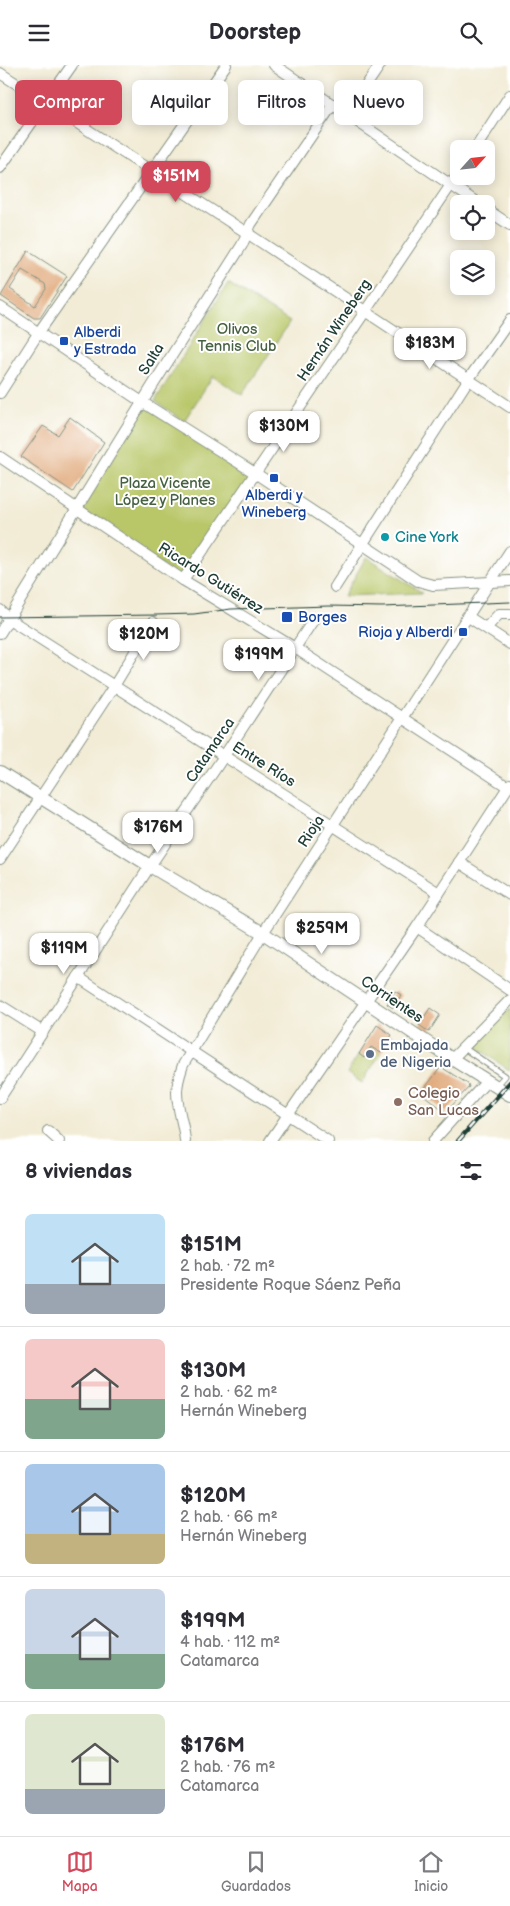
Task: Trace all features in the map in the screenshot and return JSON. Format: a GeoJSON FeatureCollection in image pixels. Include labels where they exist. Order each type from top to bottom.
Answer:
{"type":"FeatureCollection","features":[{"type":"Feature","properties":{"kind":"street"},"geometry":{"type":"LineString","coordinates":[[61,80],[72,65]]}},
{"type":"Feature","properties":{"kind":"street"},"geometry":{"type":"LineString","coordinates":[[0,393],[39,333],[226,65]]}},
{"type":"Feature","properties":{"kind":"street"},"geometry":{"type":"LineString","coordinates":[[274,65],[333,104]]}},
{"type":"Feature","properties":{"kind":"street"},"geometry":{"type":"LineString","coordinates":[[370,80],[380,65]]}},
{"type":"Feature","properties":{"kind":"street"},"geometry":{"type":"LineString","coordinates":[[0,73],[15,82]]}},
{"type":"Feature","properties":{"kind":"street"},"geometry":{"type":"LineString","coordinates":[[480,140],[510,95]]}},
{"type":"Feature","properties":{"kind":"street","name":"Salta"},"geometry":{"type":"LineString","coordinates":[[0,633],[142,402],[242,245],[251,224],[333,104]]}},
{"type":"Feature","properties":{"kind":"street"},"geometry":{"type":"LineString","coordinates":[[0,168],[30,125]]}},
{"type":"Feature","properties":{"kind":"street"},"geometry":{"type":"LineString","coordinates":[[80,125],[510,407]]}},
{"type":"Feature","properties":{"kind":"street"},"geometry":{"type":"LineString","coordinates":[[364,125],[450,184]]}},
{"type":"Feature","properties":{"kind":"street"},"geometry":{"type":"LineString","coordinates":[[451,185],[466,195]]}},
{"type":"Feature","properties":{"kind":"street","name":"Hernán Wineberg"},"geometry":{"type":"LineString","coordinates":[[183,580],[451,185]]}},
{"type":"Feature","properties":{"kind":"street"},"geometry":{"type":"LineString","coordinates":[[495,215],[510,225]]}},
{"type":"Feature","properties":{"kind":"street"},"geometry":{"type":"LineString","coordinates":[[0,307],[142,402],[255,473],[418,581],[433,585],[510,581]]}},
{"type":"Feature","properties":{"kind":"street"},"geometry":{"type":"LineString","coordinates":[[334,587],[468,380],[510,320]]}},
{"type":"Feature","properties":{"kind":"street","name":"Ricardo Gutiérrez"},"geometry":{"type":"LineString","coordinates":[[0,457],[183,580],[295,648],[509,785]]}},
{"type":"Feature","properties":{"kind":"street","name":"Rioja"},"geometry":{"type":"LineString","coordinates":[[185,1141],[184,1128],[176,1095],[177,1081],[183,1065],[263,933],[510,551]]}},
{"type":"Feature","properties":{"kind":"street","name":"Entre Ríos"},"geometry":{"type":"LineString","coordinates":[[0,610],[9,619],[114,687],[439,893]]}},
{"type":"Feature","properties":{"kind":"street"},"geometry":{"type":"LineString","coordinates":[[487,627],[499,614],[510,614]]}},
{"type":"Feature","properties":{"kind":"street"},"geometry":{"type":"LineString","coordinates":[[467,616],[487,627],[510,644]]}},
{"type":"Feature","properties":{"kind":"street","name":"Catamarca"},"geometry":{"type":"LineString","coordinates":[[0,1098],[150,866],[314,619]]}},
{"type":"Feature","properties":{"kind":"street"},"geometry":{"type":"LineString","coordinates":[[0,859],[114,687],[153,622]]}},
{"type":"Feature","properties":{"kind":"street","name":"Corrientes"},"geometry":{"type":"LineString","coordinates":[[0,772],[150,866],[263,933],[452,1059],[510,1095]]}},
{"type":"Feature","properties":{"kind":"street"},"geometry":{"type":"LineString","coordinates":[[270,1141],[417,927],[509,785]]}},
{"type":"Feature","properties":{"kind":"street"},"geometry":{"type":"LineString","coordinates":[[460,862],[510,895]]}},
{"type":"Feature","properties":{"kind":"street"},"geometry":{"type":"LineString","coordinates":[[417,927],[510,991]]}},
{"type":"Feature","properties":{"kind":"street"},"geometry":{"type":"LineString","coordinates":[[78,977],[328,1141]]}},
{"type":"Feature","properties":{"kind":"street"},"geometry":{"type":"LineString","coordinates":[[452,1059],[510,1000]]}},
{"type":"Feature","properties":{"kind":"street"},"geometry":{"type":"LineString","coordinates":[[0,1005],[43,1032]]}},
{"type":"Feature","properties":{"kind":"street"},"geometry":{"type":"LineString","coordinates":[[433,1141],[491,1084]]}},
{"type":"Feature","properties":{"kind":"street"},"geometry":{"type":"LineString","coordinates":[[48,1131],[59,1141]]}},
{"type":"Feature","properties":{"kind":"lane"},"geometry":{"type":"LineString","coordinates":[[463,1048],[505,1076],[491,1084]]}},
{"type":"Feature","properties":{"kind":"green space","name":"Olivos Tennis Club"},"geometry":{"type":"Polygon","coordinates":[[[228,283],[290,322],[242,395],[213,376],[184,421],[155,401],[228,283]]]}},
{"type":"Feature","properties":{"kind":"green space","name":"Plaza Vicente López y Planes"},"geometry":{"type":"Polygon","coordinates":[[[142,402],[255,473],[183,580],[77,508],[142,402]]]}},
{"type":"Feature","properties":{"kind":"green space"},"geometry":{"type":"Polygon","coordinates":[[[366,557],[423,593],[344,596],[366,557]]]}},
{"type":"Feature","properties":{"kind":"green space"},"geometry":{"type":"Polygon","coordinates":[[[510,1009],[510,1071],[474,1045],[510,1009]]]}},
{"type":"Feature","properties":{"kind":"green space"},"geometry":{"type":"Polygon","coordinates":[[[371,1047],[381,1053],[362,1083],[347,1073],[359,1054],[364,1057],[371,1047]]]}},
{"type":"Feature","properties":{"kind":"building"},"geometry":{"type":"Polygon","coordinates":[[[28,251],[67,276],[40,318],[34,318],[1,296],[28,251]],[[22,270],[10,289],[35,306],[46,289],[45,284],[22,270]]]}},
{"type":"Feature","properties":{"kind":"building"},"geometry":{"type":"Polygon","coordinates":[[[70,417],[104,442],[73,492],[21,457],[43,426],[58,435],[70,417]]]}},
{"type":"Feature","properties":{"kind":"building"},"geometry":{"type":"Polygon","coordinates":[[[395,991],[401,995],[393,1008],[387,1004],[395,991]]]}},
{"type":"Feature","properties":{"kind":"building"},"geometry":{"type":"Polygon","coordinates":[[[430,1008],[440,1015],[429,1032],[419,1025],[430,1008]]]}},
{"type":"Feature","properties":{"kind":"building"},"geometry":{"type":"Polygon","coordinates":[[[377,1025],[392,1035],[381,1053],[371,1047],[364,1058],[359,1054],[377,1025]]]}},
{"type":"Feature","properties":{"kind":"building"},"geometry":{"type":"Polygon","coordinates":[[[441,1067],[468,1084],[469,1087],[446,1112],[421,1093],[441,1067]]]}},
{"type":"Feature","properties":{"kind":"tram line"},"geometry":{"type":"LineString","coordinates":[[0,617],[194,614],[231,609],[329,606],[382,607],[510,602]]}},
{"type":"Feature","properties":{"kind":"railway"},"geometry":{"type":"LineString","coordinates":[[458,1141],[510,1082]]}},
{"type":"Feature","properties":{"kind":"place","name":"Alberdi y Estrada"},"geometry":{"type":"Point","coordinates":[64,341]}},
{"type":"Feature","properties":{"kind":"place","name":"Alberdi y Wineberg"},"geometry":{"type":"Point","coordinates":[274,478]}},
{"type":"Feature","properties":{"kind":"place","name":"Cine York"},"geometry":{"type":"Point","coordinates":[385,537]}},
{"type":"Feature","properties":{"kind":"place","name":"Borges"},"geometry":{"type":"Point","coordinates":[287,617]}},
{"type":"Feature","properties":{"kind":"place","name":"Rioja y Alberdi"},"geometry":{"type":"Point","coordinates":[463,632]}},
{"type":"Feature","properties":{"kind":"place","name":"Embajada de Nigeria"},"geometry":{"type":"Point","coordinates":[370,1054]}},
{"type":"Feature","properties":{"kind":"place","name":"Colegio San Lucas"},"geometry":{"type":"Point","coordinates":[398,1102]}}]}
